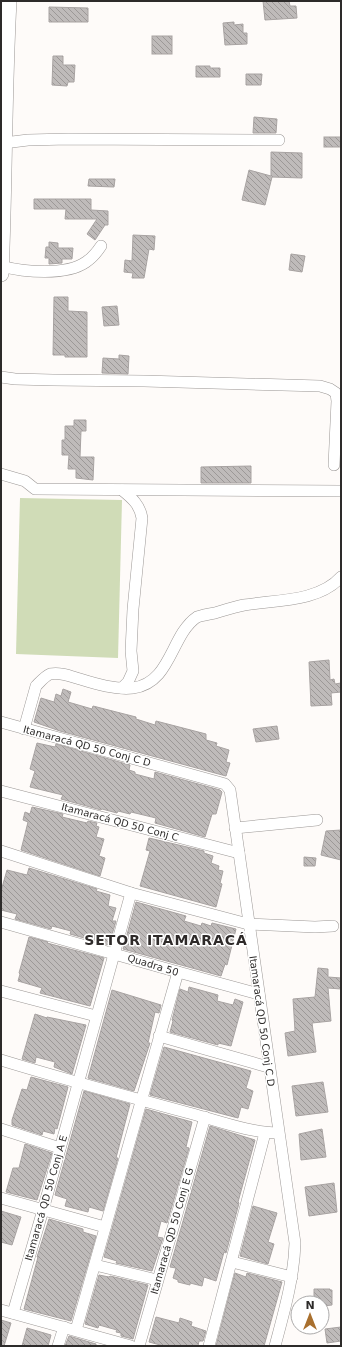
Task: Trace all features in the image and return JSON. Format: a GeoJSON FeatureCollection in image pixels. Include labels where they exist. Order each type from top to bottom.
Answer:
{"type":"FeatureCollection","features":[{"type":"Feature","properties":{"kind":"street"},"geometry":{"type":"LineString","coordinates":[[1,274],[4,53],[9,1]]}},
{"type":"Feature","properties":{"kind":"street"},"geometry":{"type":"LineString","coordinates":[[3,133],[28,140],[279,140]]}},
{"type":"Feature","properties":{"kind":"street"},"geometry":{"type":"LineString","coordinates":[[1,266],[28,271],[48,271],[73,268],[85,263],[93,257],[101,246]]}},
{"type":"Feature","properties":{"kind":"street"},"geometry":{"type":"LineString","coordinates":[[1,377],[15,379],[320,386],[330,389],[336,393],[337,401],[334,465]]}},
{"type":"Feature","properties":{"kind":"street"},"geometry":{"type":"LineString","coordinates":[[1,474],[25,481],[35,489],[341,491]]}},
{"type":"Feature","properties":{"kind":"street"},"geometry":{"type":"LineString","coordinates":[[122,490],[140,509],[142,518],[133,609],[133,671],[128,682],[122,688]]}},
{"type":"Feature","properties":{"kind":"street"},"geometry":{"type":"LineString","coordinates":[[24,730],[36,686],[41,680],[50,674],[61,674],[103,685],[122,688],[141,687],[155,679],[166,664],[189,623],[198,617],[243,605],[297,598],[312,594],[326,588],[341,577]]}},
{"type":"Feature","properties":{"kind":"street","name":"Itamaracá QD 50 Conj C D"},"geometry":{"type":"LineString","coordinates":[[1,722],[24,730],[214,780],[225,784],[230,790],[268,1067],[295,1243],[292,1278],[275,1346]]}},
{"type":"Feature","properties":{"kind":"street","name":"Itamaracá QD 50 Conj C"},"geometry":{"type":"LineString","coordinates":[[1,791],[239,853]]}},
{"type":"Feature","properties":{"kind":"street"},"geometry":{"type":"LineString","coordinates":[[235,828],[317,820]]}},
{"type":"Feature","properties":{"kind":"street"},"geometry":{"type":"LineString","coordinates":[[1,851],[132,892],[248,924],[315,927],[333,926]]}},
{"type":"Feature","properties":{"kind":"street","name":"Itamaracá QD 50 Conj A E"},"geometry":{"type":"LineString","coordinates":[[13,1313],[132,892]]}},
{"type":"Feature","properties":{"kind":"street","name":"Quadra 50"},"geometry":{"type":"LineString","coordinates":[[1,922],[259,994]]}},
{"type":"Feature","properties":{"kind":"street"},"geometry":{"type":"LineString","coordinates":[[76,1330],[178,972]]}},
{"type":"Feature","properties":{"kind":"street"},"geometry":{"type":"LineString","coordinates":[[1,991],[96,1016]]}},
{"type":"Feature","properties":{"kind":"street"},"geometry":{"type":"LineString","coordinates":[[159,1036],[268,1067]]}},
{"type":"Feature","properties":{"kind":"street"},"geometry":{"type":"LineString","coordinates":[[1,1060],[205,1117],[265,1133],[278,1134]]}},
{"type":"Feature","properties":{"kind":"street","name":"Itamaracá QD 50 Conj E G"},"geometry":{"type":"LineString","coordinates":[[139,1346],[205,1117]]}},
{"type":"Feature","properties":{"kind":"street"},"geometry":{"type":"LineString","coordinates":[[1,1130],[60,1148]]}},
{"type":"Feature","properties":{"kind":"street"},"geometry":{"type":"LineString","coordinates":[[209,1346],[265,1133]]}},
{"type":"Feature","properties":{"kind":"street"},"geometry":{"type":"LineString","coordinates":[[1,1198],[105,1227]]}},
{"type":"Feature","properties":{"kind":"street"},"geometry":{"type":"LineString","coordinates":[[232,1262],[292,1278]]}},
{"type":"Feature","properties":{"kind":"street"},"geometry":{"type":"LineString","coordinates":[[95,1265],[157,1280]]}},
{"type":"Feature","properties":{"kind":"street"},"geometry":{"type":"LineString","coordinates":[[1,1310],[131,1346]]}},
{"type":"Feature","properties":{"kind":"street"},"geometry":{"type":"LineString","coordinates":[[58,1346],[64,1327]]}},
{"type":"Feature","properties":{"kind":"green space"},"geometry":{"type":"Polygon","coordinates":[[[20,498],[122,500],[118,658],[16,654],[20,498]]]}},
{"type":"Feature","properties":{"kind":"building"},"geometry":{"type":"Polygon","coordinates":[[[263,1],[289,1],[290,6],[296,6],[297,18],[265,20],[263,1]]]}},
{"type":"Feature","properties":{"kind":"building"},"geometry":{"type":"Polygon","coordinates":[[[49,7],[88,8],[88,22],[49,22],[49,7]]]}},
{"type":"Feature","properties":{"kind":"building"},"geometry":{"type":"Polygon","coordinates":[[[234,22],[234,25],[243,24],[243,33],[247,33],[247,44],[225,45],[223,23],[234,22]]]}},
{"type":"Feature","properties":{"kind":"building"},"geometry":{"type":"Polygon","coordinates":[[[152,36],[172,36],[172,54],[152,54],[152,36]]]}},
{"type":"Feature","properties":{"kind":"building"},"geometry":{"type":"Polygon","coordinates":[[[53,56],[63,56],[63,65],[75,65],[74,82],[68,82],[67,86],[52,85],[53,56]]]}},
{"type":"Feature","properties":{"kind":"building"},"geometry":{"type":"Polygon","coordinates":[[[196,66],[220,68],[220,77],[196,77],[196,66]]]}},
{"type":"Feature","properties":{"kind":"building"},"geometry":{"type":"Polygon","coordinates":[[[246,74],[262,74],[261,85],[246,85],[246,74]]]}},
{"type":"Feature","properties":{"kind":"building"},"geometry":{"type":"Polygon","coordinates":[[[254,117],[277,119],[276,133],[253,133],[254,117]]]}},
{"type":"Feature","properties":{"kind":"building"},"geometry":{"type":"Polygon","coordinates":[[[324,137],[341,137],[341,147],[324,147],[324,137]]]}},
{"type":"Feature","properties":{"kind":"building"},"geometry":{"type":"Polygon","coordinates":[[[271,152],[302,153],[302,178],[272,177],[265,205],[242,200],[249,170],[271,176],[271,152]]]}},
{"type":"Feature","properties":{"kind":"building"},"geometry":{"type":"Polygon","coordinates":[[[89,179],[115,179],[114,187],[88,186],[89,179]]]}},
{"type":"Feature","properties":{"kind":"building"},"geometry":{"type":"Polygon","coordinates":[[[34,199],[91,199],[91,210],[108,211],[108,225],[105,225],[95,240],[87,234],[97,219],[65,219],[66,209],[34,209],[34,199]]]}},
{"type":"Feature","properties":{"kind":"building"},"geometry":{"type":"Polygon","coordinates":[[[133,235],[155,236],[154,250],[149,249],[144,278],[132,278],[133,273],[124,272],[125,260],[132,261],[133,235]]]}},
{"type":"Feature","properties":{"kind":"building"},"geometry":{"type":"Polygon","coordinates":[[[49,242],[58,243],[58,248],[73,248],[72,259],[62,259],[62,263],[49,264],[49,258],[45,258],[46,247],[49,247],[49,242]]]}},
{"type":"Feature","properties":{"kind":"building"},"geometry":{"type":"Polygon","coordinates":[[[291,254],[305,256],[302,272],[289,270],[291,254]]]}},
{"type":"Feature","properties":{"kind":"building"},"geometry":{"type":"Polygon","coordinates":[[[54,297],[68,297],[68,311],[87,312],[87,357],[65,357],[65,355],[53,355],[54,297]]]}},
{"type":"Feature","properties":{"kind":"building"},"geometry":{"type":"Polygon","coordinates":[[[117,306],[119,325],[104,326],[102,307],[117,306]]]}},
{"type":"Feature","properties":{"kind":"building"},"geometry":{"type":"Polygon","coordinates":[[[119,355],[129,356],[128,374],[102,373],[103,358],[119,359],[119,355]]]}},
{"type":"Feature","properties":{"kind":"building"},"geometry":{"type":"Polygon","coordinates":[[[74,420],[86,420],[86,431],[81,431],[80,457],[94,457],[93,480],[76,478],[76,469],[68,469],[69,455],[62,455],[62,440],[65,440],[65,426],[74,426],[74,420]]]}},
{"type":"Feature","properties":{"kind":"building"},"geometry":{"type":"Polygon","coordinates":[[[251,466],[251,483],[201,483],[201,467],[251,466]]]}},
{"type":"Feature","properties":{"kind":"building"},"geometry":{"type":"Polygon","coordinates":[[[329,660],[330,680],[334,679],[335,684],[341,683],[341,692],[331,693],[332,705],[311,706],[309,662],[329,660]]]}},
{"type":"Feature","properties":{"kind":"building"},"geometry":{"type":"Polygon","coordinates":[[[63,689],[71,692],[68,702],[92,709],[93,706],[136,717],[136,719],[155,725],[156,721],[206,734],[206,740],[217,743],[216,746],[229,750],[226,762],[230,763],[226,776],[60,731],[34,722],[41,698],[54,702],[56,694],[61,696],[63,689]]]}},
{"type":"Feature","properties":{"kind":"building"},"geometry":{"type":"Polygon","coordinates":[[[277,726],[279,739],[256,742],[253,729],[277,726]]]}},
{"type":"Feature","properties":{"kind":"building"},"geometry":{"type":"Polygon","coordinates":[[[37,743],[55,747],[56,744],[130,765],[129,770],[135,772],[135,774],[154,779],[155,772],[220,790],[222,792],[216,814],[212,814],[205,837],[155,823],[156,818],[131,812],[130,814],[118,811],[117,813],[101,810],[61,799],[63,795],[30,787],[35,771],[30,769],[37,743]]]}},
{"type":"Feature","properties":{"kind":"building"},"geometry":{"type":"Polygon","coordinates":[[[32,807],[63,814],[62,817],[87,823],[88,821],[97,823],[96,826],[99,827],[96,837],[104,839],[99,856],[105,858],[100,876],[21,850],[28,822],[23,820],[25,812],[30,814],[32,807]]]}},
{"type":"Feature","properties":{"kind":"building"},"geometry":{"type":"Polygon","coordinates":[[[341,830],[341,860],[321,855],[326,831],[341,830]]]}},
{"type":"Feature","properties":{"kind":"building"},"geometry":{"type":"Polygon","coordinates":[[[149,838],[204,851],[204,853],[213,856],[211,863],[219,866],[218,870],[223,871],[220,883],[222,884],[216,907],[140,886],[150,851],[146,850],[149,838]]]}},
{"type":"Feature","properties":{"kind":"building"},"geometry":{"type":"Polygon","coordinates":[[[304,857],[316,858],[315,866],[304,866],[304,857]]]}},
{"type":"Feature","properties":{"kind":"building"},"geometry":{"type":"Polygon","coordinates":[[[29,868],[97,889],[96,891],[110,895],[108,906],[116,908],[112,921],[116,921],[109,945],[70,934],[71,931],[52,926],[51,929],[15,919],[17,914],[1,910],[1,891],[7,870],[27,875],[29,868]]]}},
{"type":"Feature","properties":{"kind":"building"},"geometry":{"type":"Polygon","coordinates":[[[136,902],[186,916],[184,921],[201,926],[202,923],[211,926],[212,923],[236,929],[227,965],[225,964],[221,976],[123,949],[136,902]]]}},
{"type":"Feature","properties":{"kind":"building"},"geometry":{"type":"Polygon","coordinates":[[[29,937],[104,958],[90,1006],[40,993],[42,988],[18,981],[29,937]]]}},
{"type":"Feature","properties":{"kind":"building"},"geometry":{"type":"Polygon","coordinates":[[[318,968],[328,969],[328,977],[341,978],[341,989],[328,988],[331,1021],[312,1023],[316,1052],[288,1056],[285,1033],[295,1031],[293,999],[315,997],[318,968]]]}},
{"type":"Feature","properties":{"kind":"building"},"geometry":{"type":"Polygon","coordinates":[[[189,987],[218,995],[217,1001],[233,1005],[235,999],[243,1002],[231,1046],[218,1043],[218,1045],[170,1032],[180,989],[188,992],[189,987]]]}},
{"type":"Feature","properties":{"kind":"building"},"geometry":{"type":"Polygon","coordinates":[[[112,990],[161,1005],[159,1013],[155,1012],[148,1043],[150,1043],[134,1091],[88,1078],[112,990]]]}},
{"type":"Feature","properties":{"kind":"building"},"geometry":{"type":"Polygon","coordinates":[[[35,1014],[47,1018],[86,1025],[72,1074],[54,1067],[55,1062],[36,1057],[35,1063],[22,1059],[35,1014]]]}},
{"type":"Feature","properties":{"kind":"building"},"geometry":{"type":"Polygon","coordinates":[[[164,1047],[251,1071],[246,1088],[253,1091],[248,1109],[241,1107],[238,1118],[150,1095],[164,1047]]]}},
{"type":"Feature","properties":{"kind":"building"},"geometry":{"type":"Polygon","coordinates":[[[31,1077],[68,1087],[57,1129],[55,1128],[54,1134],[43,1131],[42,1135],[12,1125],[12,1120],[22,1089],[27,1090],[31,1077]]]}},
{"type":"Feature","properties":{"kind":"building"},"geometry":{"type":"Polygon","coordinates":[[[323,1082],[328,1112],[296,1116],[292,1086],[323,1082]]]}},
{"type":"Feature","properties":{"kind":"building"},"geometry":{"type":"Polygon","coordinates":[[[84,1091],[130,1104],[116,1158],[118,1158],[103,1211],[89,1207],[88,1212],[65,1206],[67,1199],[55,1195],[84,1091]]]}},
{"type":"Feature","properties":{"kind":"building"},"geometry":{"type":"Polygon","coordinates":[[[146,1109],[192,1122],[186,1147],[189,1148],[167,1223],[161,1221],[157,1237],[163,1238],[152,1271],[116,1263],[117,1261],[104,1257],[146,1109]]]}},
{"type":"Feature","properties":{"kind":"building"},"geometry":{"type":"Polygon","coordinates":[[[210,1126],[255,1140],[226,1253],[224,1252],[216,1281],[204,1277],[202,1286],[190,1283],[190,1285],[178,1282],[178,1280],[173,1278],[176,1268],[170,1267],[210,1126]]]}},
{"type":"Feature","properties":{"kind":"building"},"geometry":{"type":"Polygon","coordinates":[[[322,1129],[326,1157],[301,1160],[299,1134],[322,1129]]]}},
{"type":"Feature","properties":{"kind":"building"},"geometry":{"type":"Polygon","coordinates":[[[25,1144],[52,1153],[37,1200],[6,1192],[13,1168],[19,1168],[25,1144]]]}},
{"type":"Feature","properties":{"kind":"building"},"geometry":{"type":"Polygon","coordinates":[[[334,1183],[337,1212],[309,1216],[305,1187],[334,1183]]]}},
{"type":"Feature","properties":{"kind":"building"},"geometry":{"type":"Polygon","coordinates":[[[253,1206],[277,1213],[268,1242],[274,1244],[268,1264],[240,1256],[253,1206]]]}},
{"type":"Feature","properties":{"kind":"building"},"geometry":{"type":"Polygon","coordinates":[[[1,1211],[21,1217],[12,1245],[1,1242],[1,1211]]]}},
{"type":"Feature","properties":{"kind":"building"},"geometry":{"type":"Polygon","coordinates":[[[49,1219],[83,1229],[83,1232],[96,1236],[71,1321],[24,1309],[37,1257],[49,1219]]]}},
{"type":"Feature","properties":{"kind":"building"},"geometry":{"type":"Polygon","coordinates":[[[235,1273],[246,1277],[247,1273],[282,1282],[264,1346],[216,1346],[235,1273]]]}},
{"type":"Feature","properties":{"kind":"building"},"geometry":{"type":"Polygon","coordinates":[[[99,1275],[110,1276],[148,1285],[133,1339],[121,1336],[121,1333],[116,1332],[117,1330],[99,1325],[98,1328],[85,1324],[99,1275]]]}},
{"type":"Feature","properties":{"kind":"building"},"geometry":{"type":"Polygon","coordinates":[[[314,1289],[332,1290],[332,1305],[330,1305],[330,1295],[314,1295],[314,1289]]]}},
{"type":"Feature","properties":{"kind":"building"},"geometry":{"type":"Polygon","coordinates":[[[156,1317],[179,1323],[180,1318],[192,1322],[191,1326],[206,1331],[203,1341],[199,1341],[198,1346],[164,1346],[149,1342],[156,1317]]]}},
{"type":"Feature","properties":{"kind":"building"},"geometry":{"type":"Polygon","coordinates":[[[1,1320],[11,1323],[4,1346],[1,1346],[1,1320]]]}},
{"type":"Feature","properties":{"kind":"building"},"geometry":{"type":"Polygon","coordinates":[[[341,1327],[341,1341],[327,1343],[326,1335],[330,1335],[330,1328],[341,1327]]]}},
{"type":"Feature","properties":{"kind":"building"},"geometry":{"type":"Polygon","coordinates":[[[27,1328],[51,1335],[48,1346],[22,1346],[27,1328]]]}},
{"type":"Feature","properties":{"kind":"building"},"geometry":{"type":"Polygon","coordinates":[[[69,1336],[96,1344],[96,1346],[65,1346],[69,1336]]]}},
{"type":"Feature","properties":{"kind":"district","name":"SETOR ITAMARACÁ"},"geometry":{"type":"Point","coordinates":[166,940]}}]}
